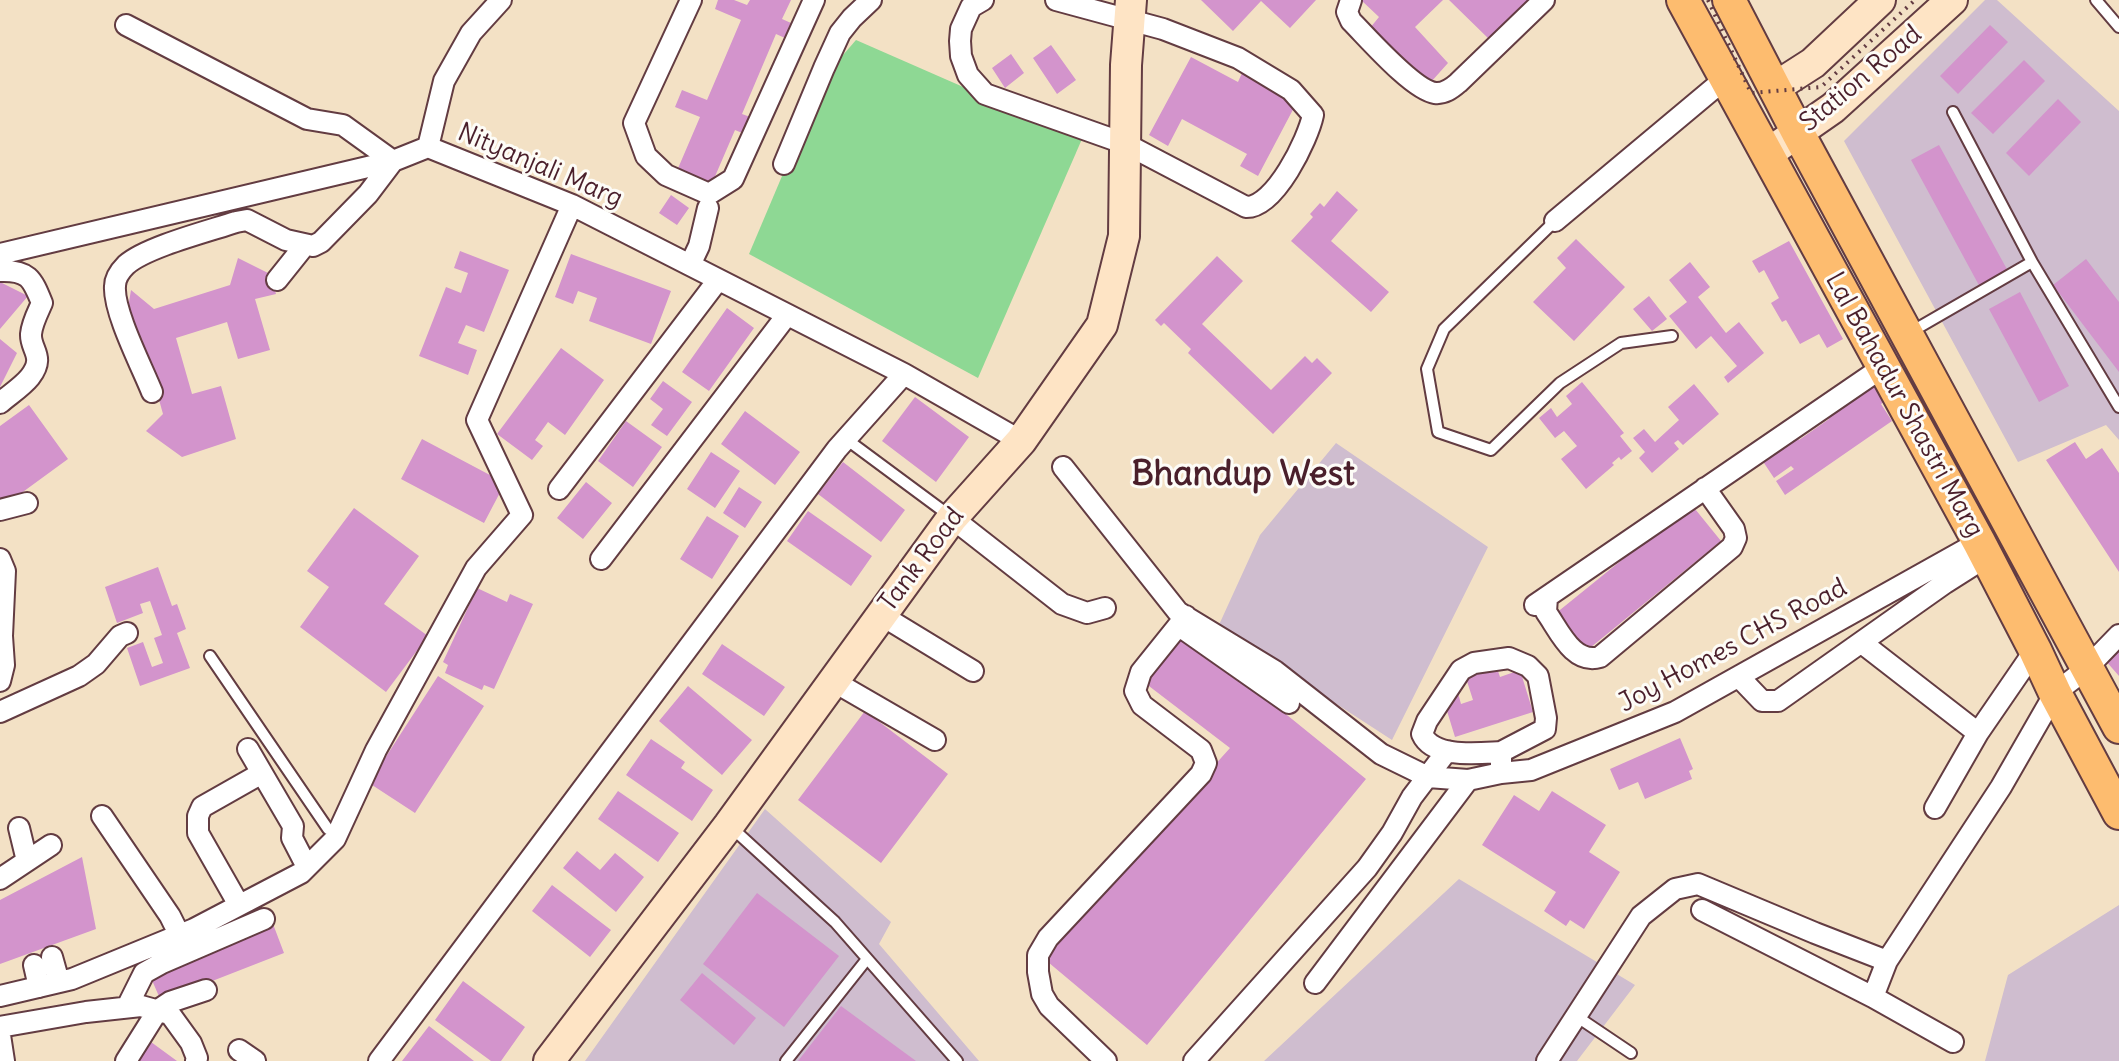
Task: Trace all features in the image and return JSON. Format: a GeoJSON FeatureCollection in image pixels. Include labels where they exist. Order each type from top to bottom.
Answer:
{"type":"FeatureCollection","features":[{"type":"Feature","properties":{"kind":"main road","name":"Lal Bahadur Shastri Marg"},"geometry":{"type":"LineString","coordinates":[[1683,0],[1983,549],[2119,813]]}},
{"type":"Feature","properties":{"kind":"main road","name":"Lal Bahadur Shastri Marg"},"geometry":{"type":"LineString","coordinates":[[1729,0],[2119,727]]}},
{"type":"Feature","properties":{"kind":"street"},"geometry":{"type":"LineString","coordinates":[[428,147],[444,81],[471,33],[501,0]]}},
{"type":"Feature","properties":{"kind":"street"},"geometry":{"type":"LineString","coordinates":[[691,0],[634,123],[646,156],[666,175],[709,194],[733,179],[814,0]]}},
{"type":"Feature","properties":{"kind":"street"},"geometry":{"type":"LineString","coordinates":[[784,164],[840,33],[871,0]]}},
{"type":"Feature","properties":{"kind":"street"},"geometry":{"type":"LineString","coordinates":[[983,0],[971,7],[961,29],[960,41],[964,66],[978,88],[993,97],[1126,144],[1246,207],[1254,207],[1273,190],[1293,163],[1313,115],[1291,90],[1238,58],[1163,29],[1130,9],[1056,0]]}},
{"type":"Feature","properties":{"kind":"street"},"geometry":{"type":"LineString","coordinates":[[1351,0],[1347,12],[1351,21],[1416,85],[1434,93],[1446,92],[1458,83],[1544,0]]}},
{"type":"Feature","properties":{"kind":"street"},"geometry":{"type":"LineString","coordinates":[[1555,221],[1726,78],[1767,74],[1813,63],[1880,0]]}},
{"type":"Feature","properties":{"kind":"street","name":"Station Road"},"geometry":{"type":"LineString","coordinates":[[1767,154],[1833,108],[1952,0]]}},
{"type":"Feature","properties":{"kind":"street","name":"Tank Road"},"geometry":{"type":"LineString","coordinates":[[549,1061],[729,825],[952,518],[1021,441],[1102,325],[1124,236],[1126,65],[1130,9]]}},
{"type":"Feature","properties":{"kind":"street"},"geometry":{"type":"LineString","coordinates":[[126,25],[307,119],[343,125],[393,161],[368,194],[321,242],[313,246],[286,240],[247,220],[142,254],[126,265],[117,275],[117,308],[152,392]]}},
{"type":"Feature","properties":{"kind":"street","name":"Nityanjali Marg"},"geometry":{"type":"LineString","coordinates":[[0,254],[393,161],[428,147],[572,205],[904,374],[1021,441]]}},
{"type":"Feature","properties":{"kind":"street"},"geometry":{"type":"LineString","coordinates":[[0,996],[72,979],[239,905],[301,873],[331,834],[476,568],[522,515],[477,420],[572,205]]}},
{"type":"Feature","properties":{"kind":"street"},"geometry":{"type":"LineString","coordinates":[[690,265],[699,246],[708,208]]}},
{"type":"Feature","properties":{"kind":"street"},"geometry":{"type":"LineString","coordinates":[[277,280],[305,245]]}},
{"type":"Feature","properties":{"kind":"street"},"geometry":{"type":"LineString","coordinates":[[0,271],[18,270],[27,276],[42,303],[31,338],[37,351],[37,362],[30,376],[0,403]]}},
{"type":"Feature","properties":{"kind":"street"},"geometry":{"type":"LineString","coordinates":[[559,489],[718,280]]}},
{"type":"Feature","properties":{"kind":"street"},"geometry":{"type":"LineString","coordinates":[[601,559],[787,315]]}},
{"type":"Feature","properties":{"kind":"street"},"geometry":{"type":"LineString","coordinates":[[1705,488],[1734,529],[1736,538],[1732,547],[1600,657],[1590,660],[1577,655],[1541,601],[1705,488],[1883,367]]}},
{"type":"Feature","properties":{"kind":"street"},"geometry":{"type":"LineString","coordinates":[[379,1061],[846,439],[904,374]]}},
{"type":"Feature","properties":{"kind":"street"},"geometry":{"type":"LineString","coordinates":[[1063,467],[1182,621],[1289,703]]}},
{"type":"Feature","properties":{"kind":"street"},"geometry":{"type":"LineString","coordinates":[[0,510],[27,503]]}},
{"type":"Feature","properties":{"kind":"street"},"geometry":{"type":"LineString","coordinates":[[952,518],[1062,604],[1087,613],[1105,608]]}},
{"type":"Feature","properties":{"kind":"street"},"geometry":{"type":"LineString","coordinates":[[1739,677],[1762,701],[1778,701],[1945,583],[1983,549]]}},
{"type":"Feature","properties":{"kind":"street","name":"Joy Homes CHS Road"},"geometry":{"type":"LineString","coordinates":[[1507,760],[1675,712],[1983,549]]}},
{"type":"Feature","properties":{"kind":"street"},"geometry":{"type":"LineString","coordinates":[[0,559],[5,571],[1,636],[4,665],[0,681]]}},
{"type":"Feature","properties":{"kind":"street"},"geometry":{"type":"LineString","coordinates":[[881,615],[973,671]]}},
{"type":"Feature","properties":{"kind":"street"},"geometry":{"type":"LineString","coordinates":[[1182,621],[1275,671],[1381,754],[1428,777],[1507,760]]}},
{"type":"Feature","properties":{"kind":"street"},"geometry":{"type":"LineString","coordinates":[[1106,1061],[1049,1006],[1042,994],[1038,955],[1048,938],[1201,774],[1206,763],[1201,750],[1142,705],[1135,691],[1141,672],[1182,621]]}},
{"type":"Feature","properties":{"kind":"street"},"geometry":{"type":"LineString","coordinates":[[0,712],[79,676],[96,664],[120,636],[127,633]]}},
{"type":"Feature","properties":{"kind":"street"},"geometry":{"type":"LineString","coordinates":[[1873,997],[1887,961],[2001,787],[2055,693],[2086,669],[2119,635]]}},
{"type":"Feature","properties":{"kind":"street"},"geometry":{"type":"LineString","coordinates":[[1862,643],[1978,733]]}},
{"type":"Feature","properties":{"kind":"street"},"geometry":{"type":"LineString","coordinates":[[1935,808],[1978,733],[2035,650]]}},
{"type":"Feature","properties":{"kind":"street"},"geometry":{"type":"LineString","coordinates":[[1315,983],[1546,718],[1538,676],[1528,666],[1509,658],[1474,663],[1461,670],[1427,721],[1422,734],[1424,740],[1447,751],[1507,760]]}},
{"type":"Feature","properties":{"kind":"street"},"geometry":{"type":"LineString","coordinates":[[833,681],[935,740]]}},
{"type":"Feature","properties":{"kind":"street"},"geometry":{"type":"LineString","coordinates":[[248,749],[293,826],[292,838],[307,867]]}},
{"type":"Feature","properties":{"kind":"street"},"geometry":{"type":"LineString","coordinates":[[1194,1061],[1367,868],[1412,797],[1447,751]]}},
{"type":"Feature","properties":{"kind":"street"},"geometry":{"type":"LineString","coordinates":[[239,905],[198,833],[198,816],[202,807],[262,773]]}},
{"type":"Feature","properties":{"kind":"street"},"geometry":{"type":"LineString","coordinates":[[102,816],[179,934]]}},
{"type":"Feature","properties":{"kind":"street"},"geometry":{"type":"LineString","coordinates":[[19,828],[27,861]]}},
{"type":"Feature","properties":{"kind":"street"},"geometry":{"type":"LineString","coordinates":[[0,879],[51,845]]}},
{"type":"Feature","properties":{"kind":"street"},"geometry":{"type":"LineString","coordinates":[[1547,1061],[1641,916],[1675,889],[1698,884],[1887,961]]}},
{"type":"Feature","properties":{"kind":"street"},"geometry":{"type":"LineString","coordinates":[[1702,910],[1873,997],[1953,1042]]}},
{"type":"Feature","properties":{"kind":"street"},"geometry":{"type":"LineString","coordinates":[[127,1007],[144,973],[264,919]]}},
{"type":"Feature","properties":{"kind":"street"},"geometry":{"type":"LineString","coordinates":[[39,987],[43,961],[59,982]]}},
{"type":"Feature","properties":{"kind":"street"},"geometry":{"type":"LineString","coordinates":[[126,1061],[158,1010],[170,1002],[206,990]]}},
{"type":"Feature","properties":{"kind":"street"},"geometry":{"type":"LineString","coordinates":[[0,1027],[141,1006],[170,1014],[191,1043],[196,1061]]}},
{"type":"Feature","properties":{"kind":"street"},"geometry":{"type":"LineString","coordinates":[[0,1035],[4,1061]]}},
{"type":"Feature","properties":{"kind":"lane"},"geometry":{"type":"LineString","coordinates":[[2096,0],[2119,27]]}},
{"type":"Feature","properties":{"kind":"lane"},"geometry":{"type":"LineString","coordinates":[[1953,112],[2032,262],[2119,407]]}},
{"type":"Feature","properties":{"kind":"lane"},"geometry":{"type":"LineString","coordinates":[[1555,221],[1444,329],[1427,369],[1438,432],[1491,450],[1560,383],[1621,343],[1672,336]]}},
{"type":"Feature","properties":{"kind":"lane"},"geometry":{"type":"LineString","coordinates":[[1908,334],[2032,262]]}},
{"type":"Feature","properties":{"kind":"lane"},"geometry":{"type":"LineString","coordinates":[[846,439],[952,518]]}},
{"type":"Feature","properties":{"kind":"lane"},"geometry":{"type":"LineString","coordinates":[[210,656],[331,834]]}},
{"type":"Feature","properties":{"kind":"lane"},"geometry":{"type":"LineString","coordinates":[[729,825],[835,922],[957,1061]]}},
{"type":"Feature","properties":{"kind":"lane"},"geometry":{"type":"LineString","coordinates":[[786,1061],[867,959]]}},
{"type":"Feature","properties":{"kind":"lane"},"geometry":{"type":"LineString","coordinates":[[1576,1016],[1631,1053]]}},
{"type":"Feature","properties":{"kind":"path"},"geometry":{"type":"LineString","coordinates":[[1708,0],[1751,93],[1821,87],[1915,0]]}},
{"type":"Feature","properties":{"kind":"shaded area"},"geometry":{"type":"Polygon","coordinates":[[[1985,0],[1997,0],[2119,111],[2119,440],[2106,425],[2018,462],[1844,141],[1985,0]]]}},
{"type":"Feature","properties":{"kind":"shaded area"},"geometry":{"type":"Polygon","coordinates":[[[1336,443],[1488,547],[1392,740],[1218,627],[1260,535],[1336,443]]]}},
{"type":"Feature","properties":{"kind":"shaded area"},"geometry":{"type":"Polygon","coordinates":[[[765,809],[891,922],[879,944],[979,1061],[585,1061],[765,809]]]}},
{"type":"Feature","properties":{"kind":"shaded area"},"geometry":{"type":"Polygon","coordinates":[[[1459,879],[1635,985],[1577,1061],[1264,1061],[1459,879]]]}},
{"type":"Feature","properties":{"kind":"shaded area"},"geometry":{"type":"Polygon","coordinates":[[[2119,905],[2119,1061],[1985,1061],[2008,975],[2119,905]]]}},
{"type":"Feature","properties":{"kind":"green space"},"geometry":{"type":"Polygon","coordinates":[[[856,40],[1082,139],[978,378],[749,254],[824,77],[856,40]]]}},
{"type":"Feature","properties":{"kind":"building"},"geometry":{"type":"Polygon","coordinates":[[[718,0],[734,0],[747,5],[750,0],[791,0],[782,19],[791,23],[785,38],[776,34],[742,114],[753,118],[747,135],[735,130],[710,188],[676,173],[700,117],[675,107],[682,90],[707,100],[741,20],[715,9],[718,0]]]}},
{"type":"Feature","properties":{"kind":"building"},"geometry":{"type":"Polygon","coordinates":[[[1201,0],[1316,0],[1290,28],[1261,1],[1233,31],[1201,0]]]}},
{"type":"Feature","properties":{"kind":"building"},"geometry":{"type":"Polygon","coordinates":[[[1361,0],[1443,0],[1415,27],[1448,63],[1431,82],[1370,28],[1379,17],[1361,0]]]}},
{"type":"Feature","properties":{"kind":"building"},"geometry":{"type":"Polygon","coordinates":[[[1449,0],[1532,0],[1492,42],[1449,0]]]}},
{"type":"Feature","properties":{"kind":"building"},"geometry":{"type":"Polygon","coordinates":[[[1990,25],[2008,42],[1958,94],[1940,76],[1990,25]]]}},
{"type":"Feature","properties":{"kind":"building"},"geometry":{"type":"Polygon","coordinates":[[[1051,45],[1076,80],[1057,94],[1033,58],[1051,45]]]}},
{"type":"Feature","properties":{"kind":"building"},"geometry":{"type":"Polygon","coordinates":[[[1011,54],[1024,73],[1005,88],[992,68],[1011,54]]]}},
{"type":"Feature","properties":{"kind":"building"},"geometry":{"type":"Polygon","coordinates":[[[1191,57],[1238,82],[1242,73],[1297,102],[1258,176],[1240,166],[1247,154],[1182,119],[1168,146],[1149,135],[1191,57]]]}},
{"type":"Feature","properties":{"kind":"building"},"geometry":{"type":"Polygon","coordinates":[[[2024,60],[2045,81],[1993,134],[1971,113],[2024,60]]]}},
{"type":"Feature","properties":{"kind":"building"},"geometry":{"type":"Polygon","coordinates":[[[2058,99],[2081,122],[2029,176],[2006,153],[2058,99]]]}},
{"type":"Feature","properties":{"kind":"building"},"geometry":{"type":"Polygon","coordinates":[[[1939,145],[2009,273],[1981,289],[1911,160],[1939,145]]]}},
{"type":"Feature","properties":{"kind":"building"},"geometry":{"type":"Polygon","coordinates":[[[1337,191],[1358,210],[1331,241],[1389,292],[1371,312],[1291,241],[1313,217],[1310,214],[1320,203],[1324,207],[1337,191]]]}},
{"type":"Feature","properties":{"kind":"building"},"geometry":{"type":"Polygon","coordinates":[[[671,195],[689,208],[677,225],[659,213],[671,195]]]}},
{"type":"Feature","properties":{"kind":"building"},"geometry":{"type":"Polygon","coordinates":[[[1576,239],[1625,287],[1574,341],[1533,302],[1566,268],[1557,258],[1576,239]]]}},
{"type":"Feature","properties":{"kind":"building"},"geometry":{"type":"Polygon","coordinates":[[[1789,241],[1843,339],[1827,348],[1819,334],[1800,344],[1786,320],[1782,322],[1771,303],[1779,298],[1764,270],[1759,273],[1752,261],[1789,241]]]}},
{"type":"Feature","properties":{"kind":"building"},"geometry":{"type":"Polygon","coordinates":[[[460,251],[509,270],[484,332],[466,325],[458,343],[477,350],[468,375],[419,356],[446,287],[461,293],[468,273],[454,268],[460,251]]]}},
{"type":"Feature","properties":{"kind":"building"},"geometry":{"type":"Polygon","coordinates":[[[571,254],[671,291],[651,344],[589,321],[597,298],[578,291],[573,304],[555,297],[571,254]]]}},
{"type":"Feature","properties":{"kind":"building"},"geometry":{"type":"Polygon","coordinates":[[[1217,256],[1243,281],[1202,324],[1271,390],[1305,356],[1312,363],[1317,358],[1332,373],[1273,434],[1188,353],[1191,349],[1164,323],[1161,326],[1155,320],[1217,256]]]}},
{"type":"Feature","properties":{"kind":"building"},"geometry":{"type":"Polygon","coordinates":[[[238,258],[270,274],[276,294],[255,299],[270,350],[238,359],[227,322],[176,338],[192,394],[221,386],[236,439],[182,457],[146,431],[163,414],[142,339],[126,320],[131,290],[154,309],[230,285],[238,258]]]}},
{"type":"Feature","properties":{"kind":"building"},"geometry":{"type":"Polygon","coordinates":[[[2086,259],[2119,302],[2119,372],[2053,285],[2086,259]]]}},
{"type":"Feature","properties":{"kind":"building"},"geometry":{"type":"Polygon","coordinates":[[[1690,262],[1710,287],[1698,297],[1726,333],[1739,322],[1764,353],[1728,383],[1724,377],[1737,366],[1711,336],[1696,349],[1669,316],[1687,302],[1669,280],[1690,262]]]}},
{"type":"Feature","properties":{"kind":"building"},"geometry":{"type":"Polygon","coordinates":[[[0,282],[28,296],[0,329],[0,282]]]}},
{"type":"Feature","properties":{"kind":"building"},"geometry":{"type":"Polygon","coordinates":[[[2020,292],[2069,386],[2039,402],[1989,309],[2020,292]]]}},
{"type":"Feature","properties":{"kind":"building"},"geometry":{"type":"Polygon","coordinates":[[[1649,296],[1667,319],[1652,331],[1633,309],[1649,296]]]}},
{"type":"Feature","properties":{"kind":"building"},"geometry":{"type":"Polygon","coordinates":[[[727,308],[754,328],[709,391],[682,372],[727,308]]]}},
{"type":"Feature","properties":{"kind":"building"},"geometry":{"type":"Polygon","coordinates":[[[0,339],[17,353],[0,387],[0,339]]]}},
{"type":"Feature","properties":{"kind":"building"},"geometry":{"type":"Polygon","coordinates":[[[561,348],[604,380],[565,435],[548,422],[535,440],[543,446],[532,460],[497,434],[561,348]]]}},
{"type":"Feature","properties":{"kind":"building"},"geometry":{"type":"Polygon","coordinates":[[[1876,380],[1888,399],[1881,404],[1892,421],[1785,495],[1776,481],[1794,469],[1791,466],[1774,478],[1762,460],[1796,436],[1799,440],[1829,419],[1827,415],[1876,380]]]}},
{"type":"Feature","properties":{"kind":"building"},"geometry":{"type":"Polygon","coordinates":[[[663,381],[692,402],[667,436],[651,425],[663,409],[650,399],[663,381]]]}},
{"type":"Feature","properties":{"kind":"building"},"geometry":{"type":"Polygon","coordinates":[[[1582,382],[1624,433],[1620,436],[1632,451],[1621,460],[1619,457],[1586,489],[1561,459],[1577,446],[1564,431],[1555,438],[1539,418],[1551,408],[1557,417],[1572,404],[1566,396],[1582,382]]]}},
{"type":"Feature","properties":{"kind":"building"},"geometry":{"type":"Polygon","coordinates":[[[1694,384],[1719,414],[1683,445],[1678,440],[1674,443],[1679,449],[1652,473],[1639,458],[1645,452],[1633,438],[1644,429],[1655,442],[1679,420],[1668,407],[1694,384]]]}},
{"type":"Feature","properties":{"kind":"building"},"geometry":{"type":"Polygon","coordinates":[[[915,397],[969,437],[936,482],[882,441],[915,397]]]}},
{"type":"Feature","properties":{"kind":"building"},"geometry":{"type":"Polygon","coordinates":[[[29,405],[68,459],[5,505],[0,499],[0,426],[29,405]]]}},
{"type":"Feature","properties":{"kind":"building"},"geometry":{"type":"Polygon","coordinates":[[[745,411],[800,452],[775,485],[721,444],[745,411]]]}},
{"type":"Feature","properties":{"kind":"building"},"geometry":{"type":"Polygon","coordinates":[[[626,421],[662,447],[633,487],[598,461],[626,421]]]}},
{"type":"Feature","properties":{"kind":"building"},"geometry":{"type":"Polygon","coordinates":[[[422,439],[505,483],[484,523],[401,479],[422,439]]]}},
{"type":"Feature","properties":{"kind":"building"},"geometry":{"type":"Polygon","coordinates":[[[2075,442],[2086,459],[2102,448],[2119,473],[2119,572],[2046,460],[2075,442]]]}},
{"type":"Feature","properties":{"kind":"building"},"geometry":{"type":"Polygon","coordinates":[[[711,452],[740,471],[715,508],[687,489],[711,452]]]}},
{"type":"Feature","properties":{"kind":"building"},"geometry":{"type":"Polygon","coordinates":[[[843,462],[905,510],[881,542],[818,494],[843,462]]]}},
{"type":"Feature","properties":{"kind":"building"},"geometry":{"type":"Polygon","coordinates":[[[586,482],[612,503],[583,539],[557,518],[586,482]]]}},
{"type":"Feature","properties":{"kind":"building"},"geometry":{"type":"Polygon","coordinates":[[[739,487],[762,502],[745,528],[723,513],[739,487]]]}},
{"type":"Feature","properties":{"kind":"building"},"geometry":{"type":"Polygon","coordinates":[[[1691,504],[1721,541],[1585,652],[1555,614],[1691,504]]]}},
{"type":"Feature","properties":{"kind":"building"},"geometry":{"type":"Polygon","coordinates":[[[354,508],[419,556],[384,604],[428,636],[386,692],[300,627],[329,587],[307,571],[354,508]]]}},
{"type":"Feature","properties":{"kind":"building"},"geometry":{"type":"Polygon","coordinates":[[[808,511],[872,556],[851,586],[787,541],[808,511]]]}},
{"type":"Feature","properties":{"kind":"building"},"geometry":{"type":"Polygon","coordinates":[[[707,516],[739,536],[712,579],[680,559],[707,516]]]}},
{"type":"Feature","properties":{"kind":"building"},"geometry":{"type":"Polygon","coordinates":[[[158,567],[172,606],[177,604],[186,629],[177,633],[190,668],[140,686],[127,648],[143,642],[152,667],[163,663],[154,638],[162,635],[150,601],[140,604],[143,613],[117,623],[105,587],[158,567]]]}},
{"type":"Feature","properties":{"kind":"building"},"geometry":{"type":"Polygon","coordinates":[[[477,588],[507,602],[510,594],[533,604],[494,689],[484,685],[482,690],[445,673],[448,665],[443,662],[477,588]]]}},
{"type":"Feature","properties":{"kind":"building"},"geometry":{"type":"Polygon","coordinates":[[[1182,630],[1366,779],[1147,1045],[1042,957],[1230,748],[1145,683],[1182,630]]]}},
{"type":"Feature","properties":{"kind":"building"},"geometry":{"type":"Polygon","coordinates":[[[722,644],[785,687],[764,716],[702,674],[722,644]]]}},
{"type":"Feature","properties":{"kind":"building"},"geometry":{"type":"Polygon","coordinates":[[[2119,648],[2119,676],[2105,660],[2119,648]]]}},
{"type":"Feature","properties":{"kind":"building"},"geometry":{"type":"Polygon","coordinates":[[[1496,665],[1500,677],[1520,670],[1533,712],[1455,737],[1443,698],[1458,693],[1461,704],[1473,700],[1465,675],[1496,665]]]}},
{"type":"Feature","properties":{"kind":"building"},"geometry":{"type":"Polygon","coordinates":[[[438,676],[484,706],[415,813],[369,783],[438,676]]]}},
{"type":"Feature","properties":{"kind":"building"},"geometry":{"type":"Polygon","coordinates":[[[688,686],[752,740],[722,775],[659,721],[688,686]]]}},
{"type":"Feature","properties":{"kind":"building"},"geometry":{"type":"Polygon","coordinates":[[[865,711],[948,774],[881,863],[798,800],[865,711]]]}},
{"type":"Feature","properties":{"kind":"building"},"geometry":{"type":"Polygon","coordinates":[[[1680,738],[1693,769],[1689,771],[1692,779],[1645,799],[1638,782],[1619,790],[1610,769],[1680,738]]]}},
{"type":"Feature","properties":{"kind":"building"},"geometry":{"type":"Polygon","coordinates":[[[651,739],[685,762],[681,768],[713,790],[692,821],[626,775],[651,739]]]}},
{"type":"Feature","properties":{"kind":"building"},"geometry":{"type":"Polygon","coordinates":[[[618,791],[679,833],[658,862],[598,819],[618,791]]]}},
{"type":"Feature","properties":{"kind":"building"},"geometry":{"type":"Polygon","coordinates":[[[1552,791],[1606,825],[1589,852],[1620,872],[1584,929],[1570,920],[1566,926],[1544,911],[1556,892],[1482,845],[1514,795],[1539,811],[1552,791]]]}},
{"type":"Feature","properties":{"kind":"building"},"geometry":{"type":"Polygon","coordinates":[[[577,851],[600,870],[615,853],[644,877],[616,912],[563,868],[577,851]]]}},
{"type":"Feature","properties":{"kind":"building"},"geometry":{"type":"Polygon","coordinates":[[[82,857],[96,929],[0,964],[0,900],[82,857]]]}},
{"type":"Feature","properties":{"kind":"building"},"geometry":{"type":"Polygon","coordinates":[[[552,885],[611,930],[590,957],[532,911],[552,885]]]}},
{"type":"Feature","properties":{"kind":"building"},"geometry":{"type":"Polygon","coordinates":[[[757,893],[839,956],[784,1027],[703,964],[757,893]]]}},
{"type":"Feature","properties":{"kind":"building"},"geometry":{"type":"Polygon","coordinates":[[[273,924],[284,953],[161,1001],[148,971],[273,924]]]}},
{"type":"Feature","properties":{"kind":"building"},"geometry":{"type":"Polygon","coordinates":[[[702,973],[756,1018],[734,1045],[680,1000],[702,973]]]}},
{"type":"Feature","properties":{"kind":"building"},"geometry":{"type":"Polygon","coordinates":[[[463,981],[525,1027],[501,1061],[491,1061],[435,1020],[463,981]]]}},
{"type":"Feature","properties":{"kind":"building"},"geometry":{"type":"Polygon","coordinates":[[[841,1006],[916,1061],[798,1061],[841,1006]]]}},
{"type":"Feature","properties":{"kind":"building"},"geometry":{"type":"Polygon","coordinates":[[[429,1026],[474,1061],[402,1061],[429,1026]]]}},
{"type":"Feature","properties":{"kind":"building"},"geometry":{"type":"Polygon","coordinates":[[[151,1042],[177,1061],[138,1061],[151,1042]]]}},
{"type":"Feature","properties":{"kind":"district","name":"Bhandup West"},"geometry":{"type":"Point","coordinates":[1243,475]}}]}
